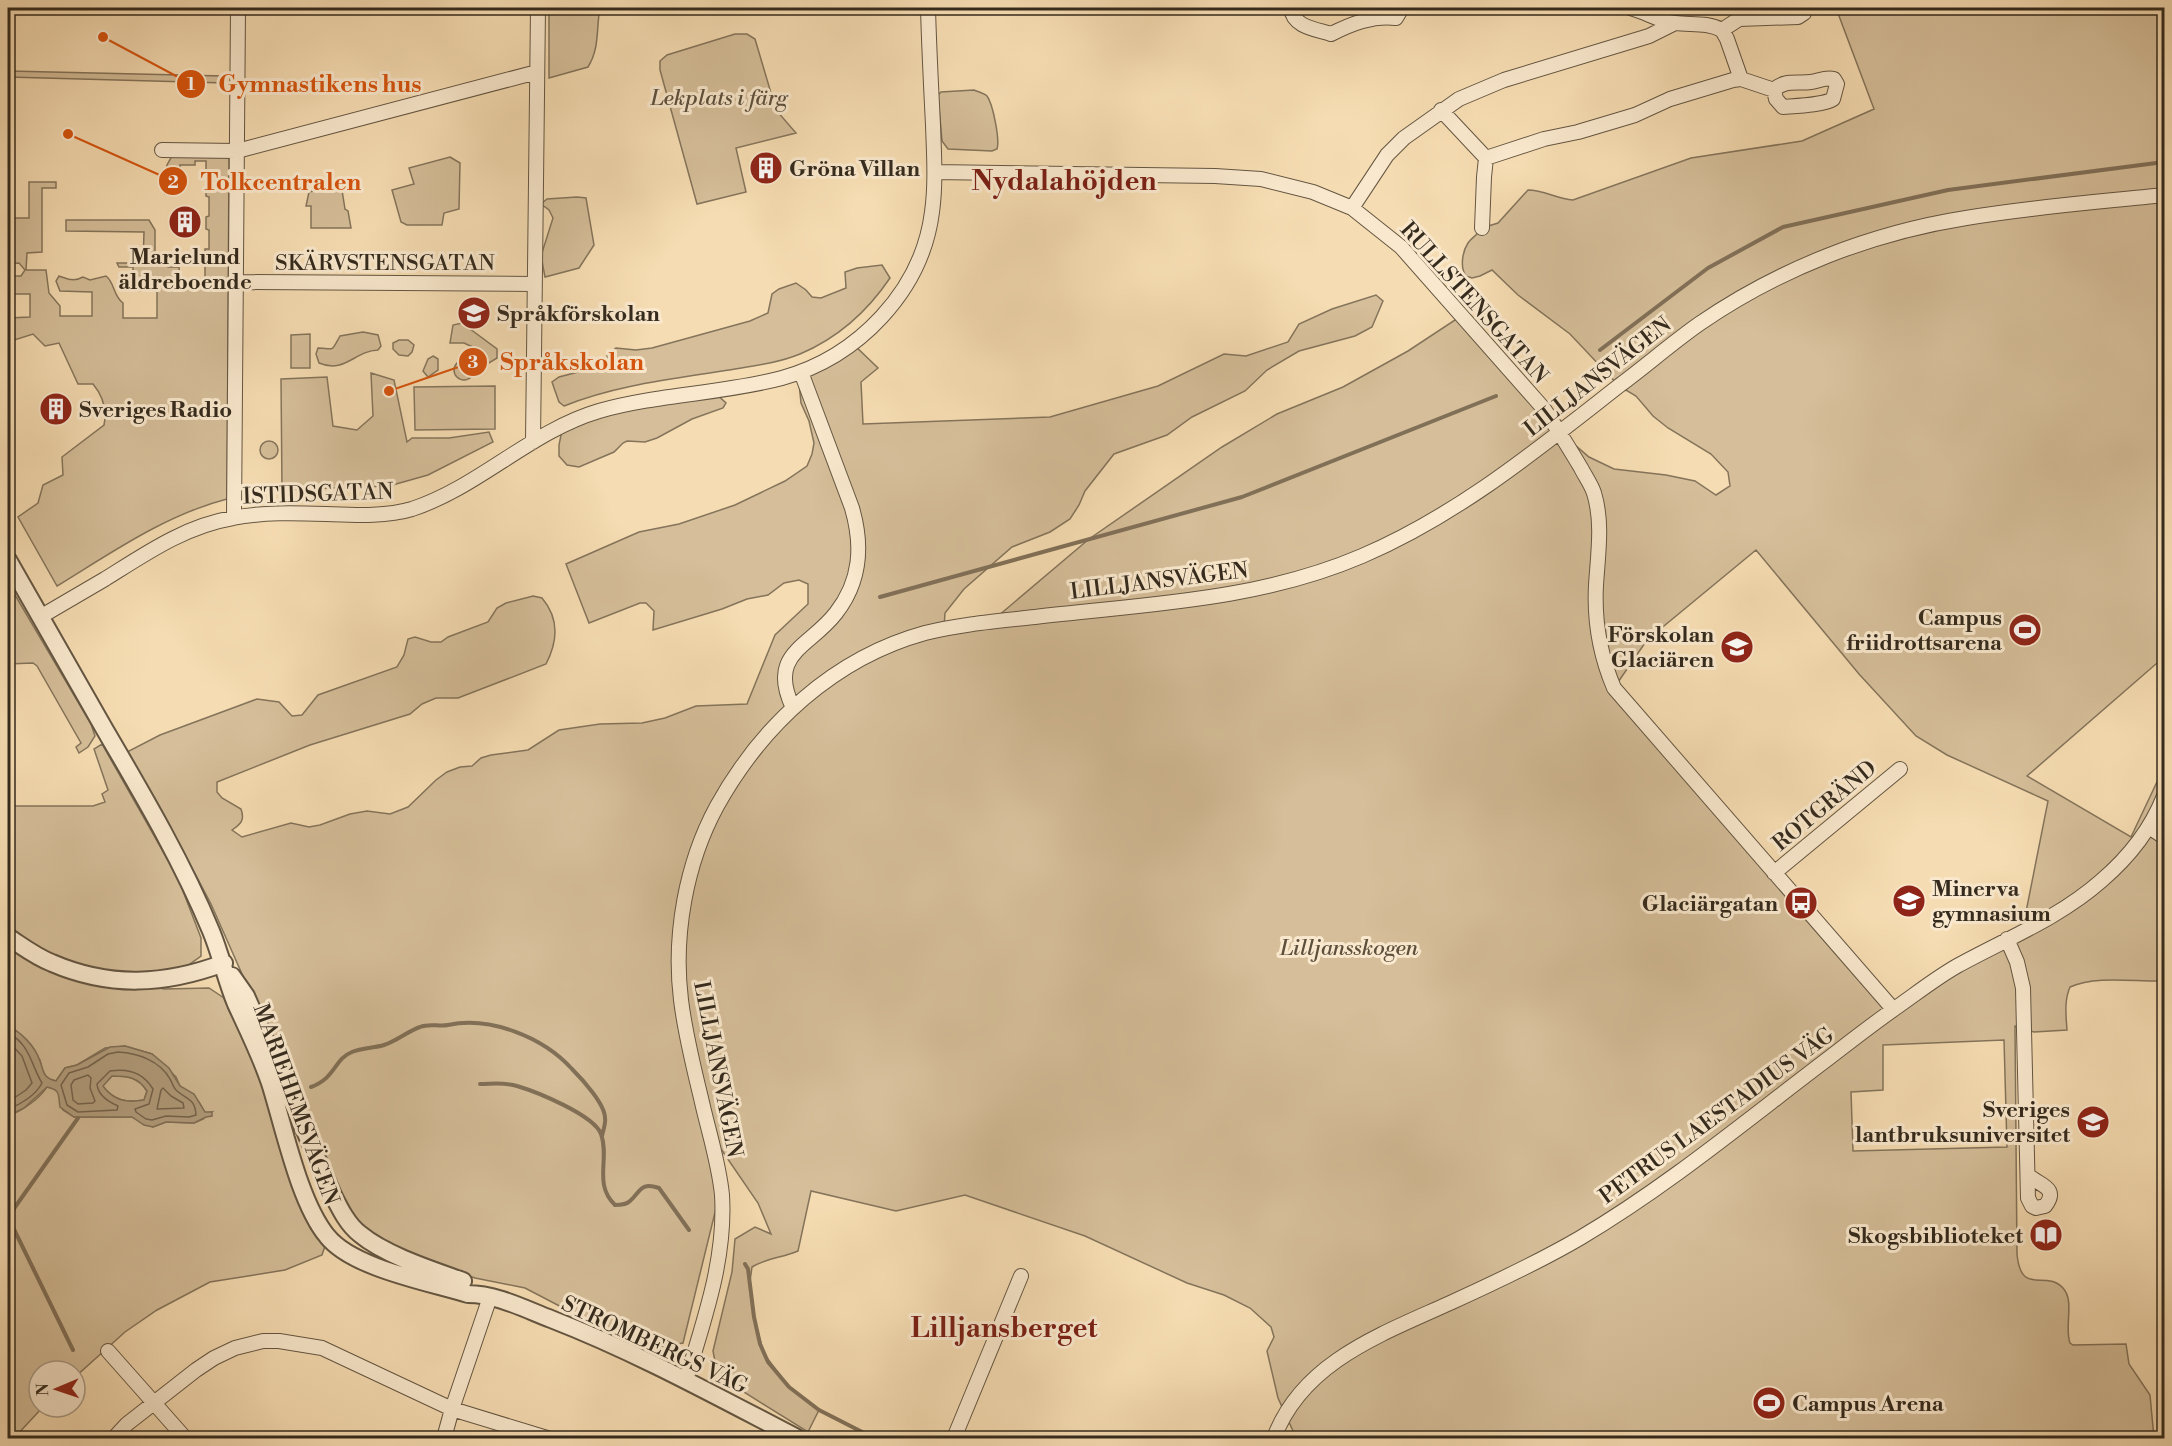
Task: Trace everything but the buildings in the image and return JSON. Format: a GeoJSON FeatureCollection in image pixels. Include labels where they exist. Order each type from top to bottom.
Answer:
{"type":"FeatureCollection","features":[{"type":"Feature","properties":{"kind":"street"},"geometry":{"type":"LineString","coordinates":[[234,517],[238,8]]}},
{"type":"Feature","properties":{"kind":"street"},"geometry":{"type":"LineString","coordinates":[[533,442],[538,8]]}},
{"type":"Feature","properties":{"kind":"street","name":"ISTIDSGATAN"},"geometry":{"type":"LineString","coordinates":[[40,616],[175,537],[208,524],[234,517],[282,514],[365,515],[411,509],[443,495],[494,467],[563,425],[598,411],[760,383],[801,372],[832,357],[874,326],[890,308],[915,268],[923,249],[932,212],[935,172],[928,8]]}},
{"type":"Feature","properties":{"kind":"street"},"geometry":{"type":"LineString","coordinates":[[1291,8],[1296,21],[1331,34],[1373,18],[1396,18],[1402,8]]}},
{"type":"Feature","properties":{"kind":"street"},"geometry":{"type":"LineString","coordinates":[[1630,8],[1675,23],[1699,23],[1722,30],[1741,79]]}},
{"type":"Feature","properties":{"kind":"street"},"geometry":{"type":"LineString","coordinates":[[1722,30],[1740,13],[1798,17],[1804,13],[1803,8]]}},
{"type":"Feature","properties":{"kind":"street"},"geometry":{"type":"LineString","coordinates":[[1352,208],[1387,155],[1404,138],[1441,110],[1470,93],[1504,80],[1648,36],[1675,23]]}},
{"type":"Feature","properties":{"kind":"street"},"geometry":{"type":"LineString","coordinates":[[162,150],[237,151],[537,72]]}},
{"type":"Feature","properties":{"kind":"street"},"geometry":{"type":"LineString","coordinates":[[1486,158],[1544,139],[1578,132],[1635,114],[1670,99],[1741,79],[1774,90]]}},
{"type":"Feature","properties":{"kind":"street"},"geometry":{"type":"LineString","coordinates":[[1441,110],[1486,158],[1482,228]]}},
{"type":"Feature","properties":{"kind":"street","name":"RULLSTENSGATAN"},"geometry":{"type":"LineString","coordinates":[[935,172],[1153,174],[1261,179],[1313,192],[1352,208],[1401,248],[1544,409],[1560,432]]}},
{"type":"Feature","properties":{"kind":"street","name":"LILLJANSVÄGEN"},"geometry":{"type":"LineString","coordinates":[[686,1380],[712,1291],[722,1230],[722,1209],[720,1180],[686,1034],[680,998],[681,923],[696,856],[713,813],[732,780],[754,749],[793,708],[823,683],[885,648],[924,634],[974,623],[1239,594],[1332,568],[1443,516],[1498,479],[1700,324],[1761,286],[1818,259],[1883,236],[1966,218],[2164,195]]}},
{"type":"Feature","properties":{"kind":"street","name":"SKÄRVSTENSGATAN"},"geometry":{"type":"LineString","coordinates":[[236,282],[534,284]]}},
{"type":"Feature","properties":{"kind":"street"},"geometry":{"type":"LineString","coordinates":[[793,708],[784,686],[784,674],[790,658],[801,644],[835,614],[856,574],[860,551],[852,508],[801,372]]}},
{"type":"Feature","properties":{"kind":"street"},"geometry":{"type":"LineString","coordinates":[[1560,432],[1593,491],[1598,514],[1599,562],[1596,614],[1599,643],[1605,667],[1614,688],[1893,1009]]}},
{"type":"Feature","properties":{"kind":"street","name":"MARIEHEMSVÄGEN"},"geometry":{"type":"LineString","coordinates":[[8,560],[188,878],[224,963],[246,996],[333,1195],[351,1225],[359,1234],[388,1251],[470,1283],[485,1295]]}},
{"type":"Feature","properties":{"kind":"street","name":"ROTGRÄND"},"geometry":{"type":"LineString","coordinates":[[1774,873],[1900,769]]}},
{"type":"Feature","properties":{"kind":"street","name":"PETRUS LAESTADIUS VÄG"},"geometry":{"type":"LineString","coordinates":[[1274,1438],[1299,1394],[1323,1370],[1344,1354],[1373,1338],[1544,1258],[1637,1203],[1893,1009],[1953,968],[2039,923],[2088,891],[2119,863],[2149,827],[2164,796]]}},
{"type":"Feature","properties":{"kind":"street"},"geometry":{"type":"LineString","coordinates":[[2149,827],[2164,837]]}},
{"type":"Feature","properties":{"kind":"street"},"geometry":{"type":"LineString","coordinates":[[8,937],[52,963],[89,975],[121,981],[137,982],[178,978],[224,963]]}},
{"type":"Feature","properties":{"kind":"street"},"geometry":{"type":"LineString","coordinates":[[2007,939],[2017,962],[2023,988],[2028,1175]]}},
{"type":"Feature","properties":{"kind":"street","name":"MARIEHEMSVÄGEN"},"geometry":{"type":"LineString","coordinates":[[224,963],[228,984],[269,1080],[312,1212],[326,1235],[342,1251],[354,1258],[468,1294],[485,1295]]}},
{"type":"Feature","properties":{"kind":"street"},"geometry":{"type":"LineString","coordinates":[[954,1438],[1021,1276]]}},
{"type":"Feature","properties":{"kind":"street"},"geometry":{"type":"LineString","coordinates":[[444,1438],[485,1295]]}},
{"type":"Feature","properties":{"kind":"street","name":"STROMBERGS VÄG"},"geometry":{"type":"LineString","coordinates":[[485,1295],[595,1336],[797,1438]]}},
{"type":"Feature","properties":{"kind":"street"},"geometry":{"type":"LineString","coordinates":[[114,1438],[127,1424],[196,1370],[214,1359],[235,1348],[262,1341],[279,1341],[322,1348],[452,1409],[548,1438]]}},
{"type":"Feature","properties":{"kind":"street"},"geometry":{"type":"LineString","coordinates":[[108,1351],[185,1438]]}},
{"type":"Feature","properties":{"kind":"green space"},"geometry":{"type":"Polygon","coordinates":[[[549,8],[600,8],[596,45],[588,67],[549,78],[549,8]]]}},
{"type":"Feature","properties":{"kind":"green space","name":"Lilljansskogen"},"geometry":{"type":"Polygon","coordinates":[[[1836,8],[2164,8],[2164,657],[2027,776],[2131,837],[2164,767],[2164,981],[2104,980],[2081,983],[2070,987],[2068,992],[2067,1030],[2034,1032],[2015,1026],[2019,1267],[2023,1275],[2029,1279],[2049,1281],[2063,1288],[2069,1307],[2068,1337],[2070,1343],[2073,1345],[2126,1344],[2129,1364],[2150,1395],[2154,1438],[1294,1438],[1278,1398],[1267,1351],[1274,1337],[1271,1327],[1250,1308],[1224,1295],[1187,1283],[1085,1236],[965,1195],[896,1211],[811,1191],[798,1251],[752,1267],[750,1281],[754,1317],[764,1354],[789,1387],[819,1410],[808,1432],[739,1389],[716,1367],[713,1351],[732,1272],[735,1239],[755,1227],[771,1234],[758,1203],[710,1133],[721,1188],[683,1343],[651,1349],[596,1325],[525,1288],[475,1278],[393,1246],[357,1222],[347,1211],[211,904],[127,752],[160,735],[257,699],[279,702],[292,716],[302,715],[318,695],[397,667],[404,655],[408,639],[415,637],[431,642],[441,642],[448,637],[488,622],[497,608],[506,603],[533,596],[542,598],[554,622],[553,647],[546,664],[458,698],[436,698],[422,704],[410,714],[310,745],[217,782],[217,792],[222,798],[241,809],[243,816],[241,821],[232,830],[242,837],[291,823],[309,827],[320,825],[350,814],[367,811],[390,814],[408,807],[447,772],[460,767],[472,766],[481,758],[491,755],[528,750],[559,730],[600,724],[642,723],[665,718],[696,706],[747,704],[775,635],[808,604],[808,584],[799,580],[784,583],[768,595],[747,599],[653,630],[654,611],[646,603],[640,603],[589,623],[566,564],[639,532],[679,524],[735,505],[785,481],[807,466],[814,443],[809,421],[801,403],[798,373],[852,343],[878,368],[861,382],[863,424],[1050,417],[1158,386],[1224,354],[1246,356],[1288,342],[1299,324],[1332,309],[1376,295],[1383,301],[1372,327],[1355,336],[1299,351],[1267,370],[1245,391],[1192,417],[1167,435],[1114,454],[1085,491],[1070,519],[1050,532],[1012,547],[964,589],[945,613],[944,628],[991,622],[1089,539],[1222,447],[1277,414],[1343,387],[1408,351],[1461,316],[1560,432],[1589,457],[1614,469],[1695,481],[1716,495],[1730,486],[1728,472],[1711,454],[1668,428],[1653,416],[1636,396],[1619,386],[1570,334],[1518,295],[1492,270],[1472,278],[1466,276],[1462,264],[1466,247],[1482,228],[1498,223],[1528,190],[1573,200],[1691,158],[1802,141],[1874,109],[1836,8]],[[1756,550],[1647,640],[1614,688],[1893,1009],[2022,932],[2048,801],[1947,755],[1916,736],[1859,674],[1756,550]],[[2004,1040],[1883,1045],[1883,1090],[1851,1092],[1853,1151],[2007,1147],[2004,1040]]]}},
{"type":"Feature","properties":{"kind":"green space","name":"Lekplats i färg"},"geometry":{"type":"Polygon","coordinates":[[[735,34],[747,34],[755,39],[776,110],[796,133],[736,148],[746,192],[697,204],[660,70],[660,61],[667,55],[735,34]]]}},
{"type":"Feature","properties":{"kind":"green space"},"geometry":{"type":"Polygon","coordinates":[[[8,71],[223,76],[225,83],[8,77],[8,71]]]}},
{"type":"Feature","properties":{"kind":"green space"},"geometry":{"type":"Polygon","coordinates":[[[974,90],[986,95],[989,100],[997,130],[997,149],[992,151],[948,149],[942,141],[938,95],[941,92],[974,90]]]}},
{"type":"Feature","properties":{"kind":"green space"},"geometry":{"type":"Polygon","coordinates":[[[229,155],[227,499],[160,525],[57,586],[18,517],[38,503],[43,485],[63,475],[62,457],[104,425],[104,409],[102,398],[93,384],[78,384],[59,343],[45,346],[33,334],[8,342],[8,318],[30,317],[30,294],[8,294],[8,276],[21,276],[25,270],[19,263],[8,264],[8,218],[29,218],[29,182],[56,182],[56,188],[42,188],[42,252],[27,253],[26,270],[46,270],[49,293],[60,306],[60,316],[92,316],[92,292],[60,291],[56,281],[59,276],[74,280],[83,277],[90,280],[106,276],[117,297],[123,303],[123,318],[157,318],[157,291],[120,288],[119,278],[133,278],[133,267],[119,267],[117,263],[143,263],[144,232],[66,231],[66,220],[149,220],[155,230],[155,255],[168,267],[179,267],[180,280],[195,280],[195,284],[205,284],[205,249],[209,249],[209,230],[206,229],[209,197],[206,196],[206,161],[195,161],[195,165],[180,165],[180,193],[165,194],[167,165],[172,156],[229,155]]]}},
{"type":"Feature","properties":{"kind":"green space"},"geometry":{"type":"Polygon","coordinates":[[[450,157],[460,163],[459,209],[444,213],[442,225],[407,225],[401,222],[392,190],[414,184],[409,168],[450,157]]]}},
{"type":"Feature","properties":{"kind":"green space"},"geometry":{"type":"Polygon","coordinates":[[[341,184],[351,228],[311,228],[311,206],[306,206],[309,192],[341,184]]]}},
{"type":"Feature","properties":{"kind":"green space"},"geometry":{"type":"Polygon","coordinates":[[[586,198],[594,245],[579,268],[545,277],[541,256],[553,218],[549,210],[541,204],[547,199],[586,198]]]}},
{"type":"Feature","properties":{"kind":"green space"},"geometry":{"type":"Polygon","coordinates":[[[882,265],[890,278],[872,302],[839,332],[800,354],[765,364],[624,388],[564,406],[559,402],[552,382],[559,377],[609,364],[607,355],[616,348],[636,350],[652,348],[750,321],[768,313],[772,294],[779,289],[796,283],[812,297],[821,298],[846,288],[845,272],[882,265]]]}},
{"type":"Feature","properties":{"kind":"green space"},"geometry":{"type":"Polygon","coordinates":[[[462,323],[497,349],[497,358],[489,363],[484,352],[464,343],[450,343],[453,325],[462,323]]]}},
{"type":"Feature","properties":{"kind":"green space"},"geometry":{"type":"Polygon","coordinates":[[[363,332],[378,335],[381,346],[378,350],[362,354],[336,366],[319,363],[316,354],[318,348],[332,349],[340,336],[363,332]]]}},
{"type":"Feature","properties":{"kind":"green space"},"geometry":{"type":"Polygon","coordinates":[[[310,334],[310,368],[291,368],[291,335],[310,334]]]}},
{"type":"Feature","properties":{"kind":"green space"},"geometry":{"type":"Polygon","coordinates":[[[408,340],[414,345],[408,356],[399,355],[393,349],[393,343],[408,340]]]}},
{"type":"Feature","properties":{"kind":"green space"},"geometry":{"type":"Polygon","coordinates":[[[433,356],[438,359],[438,370],[428,377],[423,371],[428,359],[433,356]]]}},
{"type":"Feature","properties":{"kind":"green space"},"geometry":{"type":"Polygon","coordinates":[[[464,360],[471,363],[474,370],[471,377],[464,380],[457,377],[454,370],[457,363],[464,360]]]}},
{"type":"Feature","properties":{"kind":"green space"},"geometry":{"type":"Polygon","coordinates":[[[371,373],[394,380],[407,442],[412,438],[449,438],[489,432],[493,442],[428,475],[389,486],[282,490],[281,379],[327,377],[333,426],[357,430],[373,416],[371,373]]]}},
{"type":"Feature","properties":{"kind":"green space"},"geometry":{"type":"Polygon","coordinates":[[[495,386],[495,429],[415,430],[414,387],[495,386]]]}},
{"type":"Feature","properties":{"kind":"green space"},"geometry":{"type":"Polygon","coordinates":[[[713,391],[726,403],[723,408],[692,419],[657,438],[645,442],[627,441],[614,452],[579,467],[567,465],[559,456],[563,425],[713,391]]]}},
{"type":"Feature","properties":{"kind":"green space"},"geometry":{"type":"Polygon","coordinates":[[[269,441],[275,444],[278,450],[275,456],[269,459],[263,456],[260,450],[263,444],[269,441]]]}},
{"type":"Feature","properties":{"kind":"green space"},"geometry":{"type":"Polygon","coordinates":[[[8,583],[91,724],[95,736],[88,747],[79,753],[76,747],[81,743],[37,666],[33,663],[8,664],[8,583]]]}},
{"type":"Feature","properties":{"kind":"green space"},"geometry":{"type":"Polygon","coordinates":[[[102,744],[178,878],[201,938],[201,956],[187,966],[138,982],[164,989],[209,988],[224,998],[237,1023],[261,1082],[310,1228],[325,1246],[322,1255],[285,1270],[210,1282],[157,1310],[125,1332],[87,1366],[87,1359],[27,1359],[27,1419],[32,1419],[14,1438],[8,1438],[8,1116],[29,1104],[47,1087],[59,1092],[63,1110],[74,1117],[132,1117],[153,1127],[166,1122],[194,1123],[212,1112],[205,1113],[199,1102],[180,1086],[176,1077],[152,1054],[125,1046],[105,1048],[77,1065],[65,1068],[56,1081],[48,1079],[43,1073],[40,1060],[8,1026],[8,795],[13,795],[14,806],[93,806],[105,802],[102,794],[108,790],[94,749],[102,744]]]}},
{"type":"Feature","properties":{"kind":"green space"},"geometry":{"type":"Polygon","coordinates":[[[112,1076],[128,1077],[140,1083],[147,1091],[144,1100],[126,1101],[111,1095],[102,1086],[112,1076]]]}},
{"type":"Feature","properties":{"kind":"water"},"geometry":{"type":"Polygon","coordinates":[[[8,1026],[23,1036],[31,1045],[38,1055],[45,1074],[52,1080],[56,1081],[65,1068],[77,1065],[110,1047],[125,1046],[152,1054],[169,1068],[180,1086],[194,1094],[205,1112],[212,1112],[212,1116],[194,1123],[166,1122],[153,1127],[144,1125],[132,1117],[74,1117],[60,1107],[57,1091],[47,1087],[24,1108],[8,1116],[8,1026]],[[112,1076],[103,1086],[116,1098],[132,1101],[144,1100],[147,1091],[140,1083],[128,1077],[112,1076]]]}},
{"type":"Feature","properties":{"kind":"waterway"},"geometry":{"type":"LineString","coordinates":[[1600,350],[1708,268],[1783,227],[1948,190],[2164,162]]}},
{"type":"Feature","properties":{"kind":"waterway"},"geometry":{"type":"LineString","coordinates":[[880,597],[1242,497],[1496,396]]}},
{"type":"Feature","properties":{"kind":"waterway"},"geometry":{"type":"LineString","coordinates":[[311,1087],[325,1079],[342,1059],[352,1052],[384,1045],[424,1026],[481,1024],[515,1032],[546,1047],[560,1058],[587,1085],[601,1106],[605,1120],[602,1136]]}},
{"type":"Feature","properties":{"kind":"waterway"},"geometry":{"type":"LineString","coordinates":[[480,1084],[517,1086],[551,1099],[588,1119],[601,1134],[604,1153],[603,1180],[608,1197],[615,1205],[628,1202],[644,1187],[659,1188],[689,1230]]}},
{"type":"Feature","properties":{"kind":"waterway"},"geometry":{"type":"LineString","coordinates":[[8,1217],[78,1118]]}},
{"type":"Feature","properties":{"kind":"waterway"},"geometry":{"type":"LineString","coordinates":[[8,1217],[73,1350]]}},
{"type":"Feature","properties":{"kind":"waterway"},"geometry":{"type":"LineString","coordinates":[[745,1264],[748,1269],[760,1344],[768,1362],[789,1387],[819,1410],[874,1438]]}},
{"type":"Feature","properties":{"kind":"place","name":"Gymnastikens hus"},"geometry":{"type":"Point","coordinates":[103,37]}},
{"type":"Feature","properties":{"kind":"place","name":"Tolkcentralen"},"geometry":{"type":"Point","coordinates":[68,134]}},
{"type":"Feature","properties":{"kind":"place","name":"Gröna Villan"},"geometry":{"type":"Point","coordinates":[766,168]}},
{"type":"Feature","properties":{"kind":"place","name":"Marielund äldreboende"},"geometry":{"type":"Point","coordinates":[185,222]}},
{"type":"Feature","properties":{"kind":"place","name":"Språkförskolan"},"geometry":{"type":"Point","coordinates":[474,313]}},
{"type":"Feature","properties":{"kind":"place","name":"Språkskolan"},"geometry":{"type":"Point","coordinates":[389,391]}},
{"type":"Feature","properties":{"kind":"place","name":"Sveriges Radio"},"geometry":{"type":"Point","coordinates":[56,409]}},
{"type":"Feature","properties":{"kind":"place","name":"Campus friidrottsarena"},"geometry":{"type":"Point","coordinates":[2025,630]}},
{"type":"Feature","properties":{"kind":"place","name":"Förskolan Glaciären"},"geometry":{"type":"Point","coordinates":[1737,647]}},
{"type":"Feature","properties":{"kind":"place","name":"Minerva gymnasium"},"geometry":{"type":"Point","coordinates":[1909,901]}},
{"type":"Feature","properties":{"kind":"place","name":"Glaciärgatan"},"geometry":{"type":"Point","coordinates":[1801,903]}},
{"type":"Feature","properties":{"kind":"place","name":"Sveriges lantbruksuniversitet"},"geometry":{"type":"Point","coordinates":[2093,1122]}},
{"type":"Feature","properties":{"kind":"place","name":"Skogsbiblioteket"},"geometry":{"type":"Point","coordinates":[2046,1235]}},
{"type":"Feature","properties":{"kind":"place","name":"Campus Arena"},"geometry":{"type":"Point","coordinates":[1769,1403]}},
{"type":"Feature","properties":{"kind":"district","name":"Nydalahöjden"},"geometry":{"type":"Point","coordinates":[1064,180]}},
{"type":"Feature","properties":{"kind":"district","name":"Lilljansberget"},"geometry":{"type":"Point","coordinates":[1004,1327]}}]}
